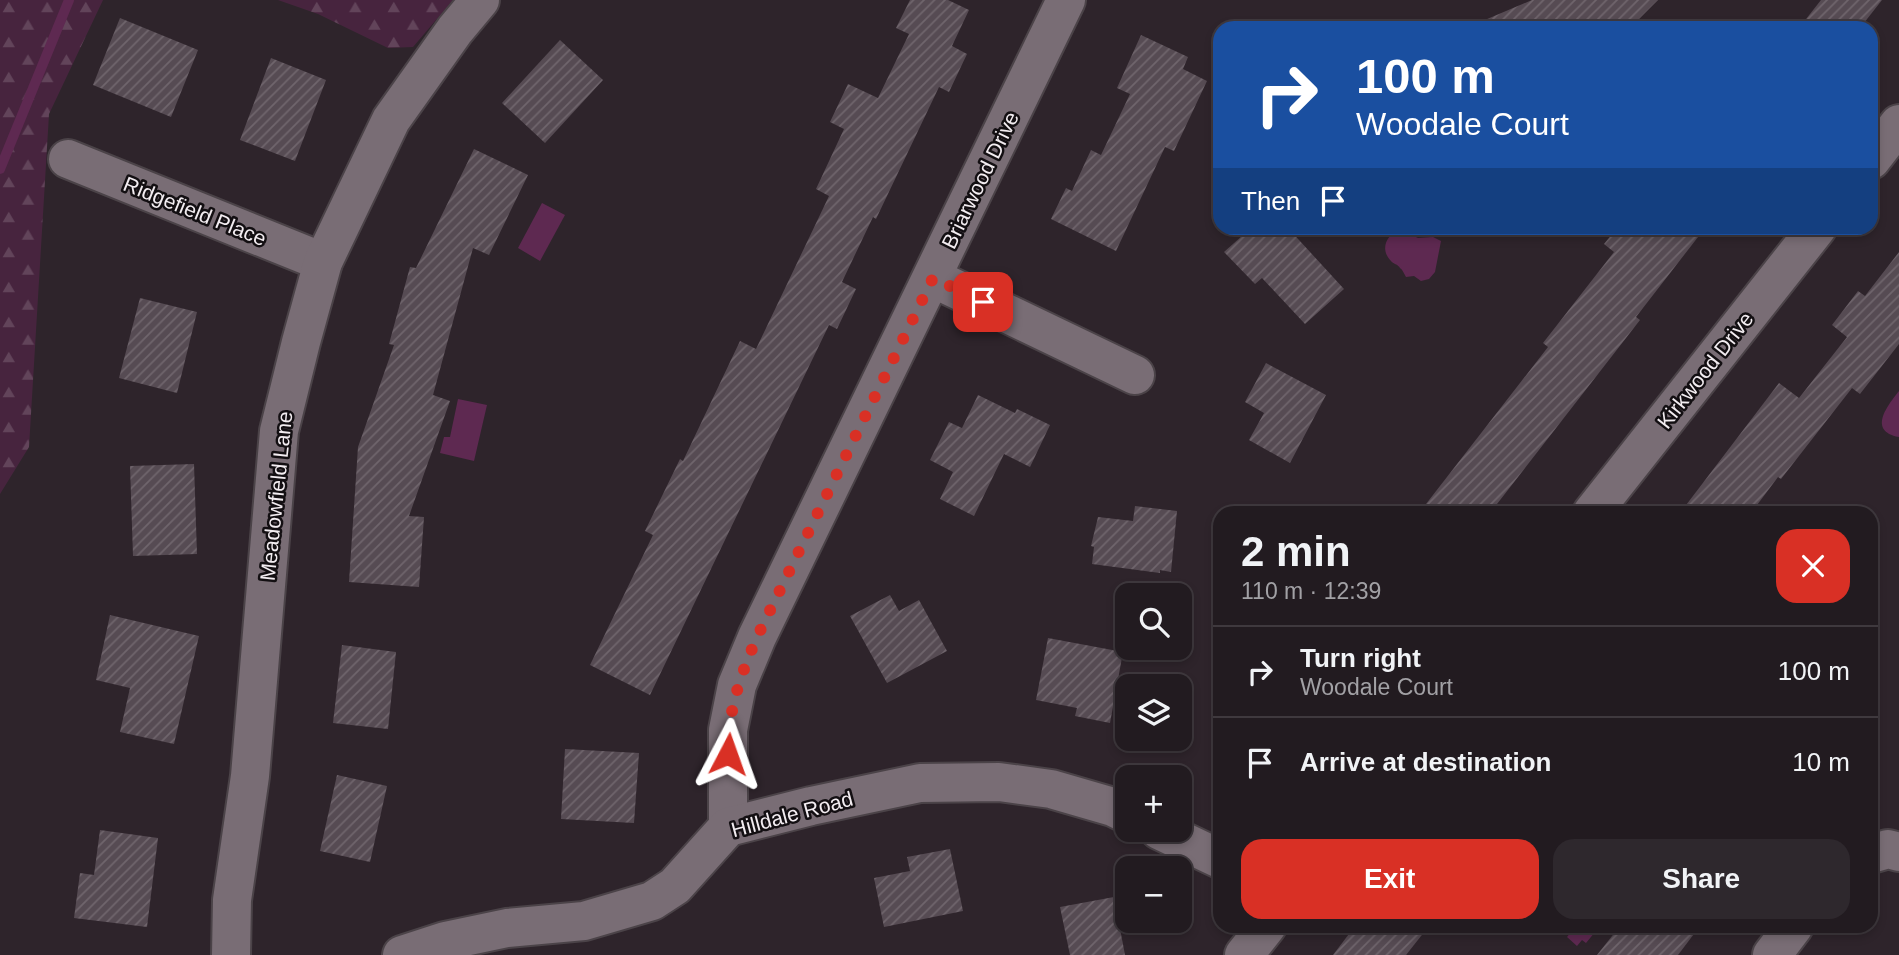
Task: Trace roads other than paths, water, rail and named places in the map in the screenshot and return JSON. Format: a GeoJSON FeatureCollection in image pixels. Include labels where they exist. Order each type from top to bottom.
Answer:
{"type":"FeatureCollection","features":[{"type":"Feature","properties":{"kind":"street","name":"Meadowfield Lane"},"geometry":{"type":"LineString","coordinates":[[231,955],[232,900],[250,776],[279,431],[323,262],[391,120],[455,30],[480,0]]}},
{"type":"Feature","properties":{"kind":"street","name":"Briarwood Drive"},"geometry":{"type":"LineString","coordinates":[[728,827],[728,730],[737,685],[757,637],[1066,0]]}},
{"type":"Feature","properties":{"kind":"street"},"geometry":{"type":"LineString","coordinates":[[1878,151],[1899,124]]}},
{"type":"Feature","properties":{"kind":"street","name":"Ridgefield Place"},"geometry":{"type":"LineString","coordinates":[[68,159],[323,262]]}},
{"type":"Feature","properties":{"kind":"street","name":"Kirkwood Drive"},"geometry":{"type":"LineString","coordinates":[[1598,506],[1811,235]]}},
{"type":"Feature","properties":{"kind":"street"},"geometry":{"type":"LineString","coordinates":[[933,278],[1135,375]]}},
{"type":"Feature","properties":{"kind":"street","name":"Hilldale Road"},"geometry":{"type":"LineString","coordinates":[[402,955],[445,941],[507,928],[584,921],[652,901],[675,886],[728,827],[920,783],[999,782],[1051,789],[1115,808]]}},
{"type":"Feature","properties":{"kind":"street"},"geometry":{"type":"LineString","coordinates":[[1184,842],[1213,856]]}},
{"type":"Feature","properties":{"kind":"street"},"geometry":{"type":"LineString","coordinates":[[1878,851],[1888,849],[1899,852]]}},
{"type":"Feature","properties":{"kind":"street"},"geometry":{"type":"LineString","coordinates":[[1244,955],[1261,933]]}},
{"type":"Feature","properties":{"kind":"street"},"geometry":{"type":"LineString","coordinates":[[1772,955],[1789,933]]}},
{"type":"Feature","properties":{"kind":"waterway"},"geometry":{"type":"LineString","coordinates":[[0,169],[69,0]]}}]}
